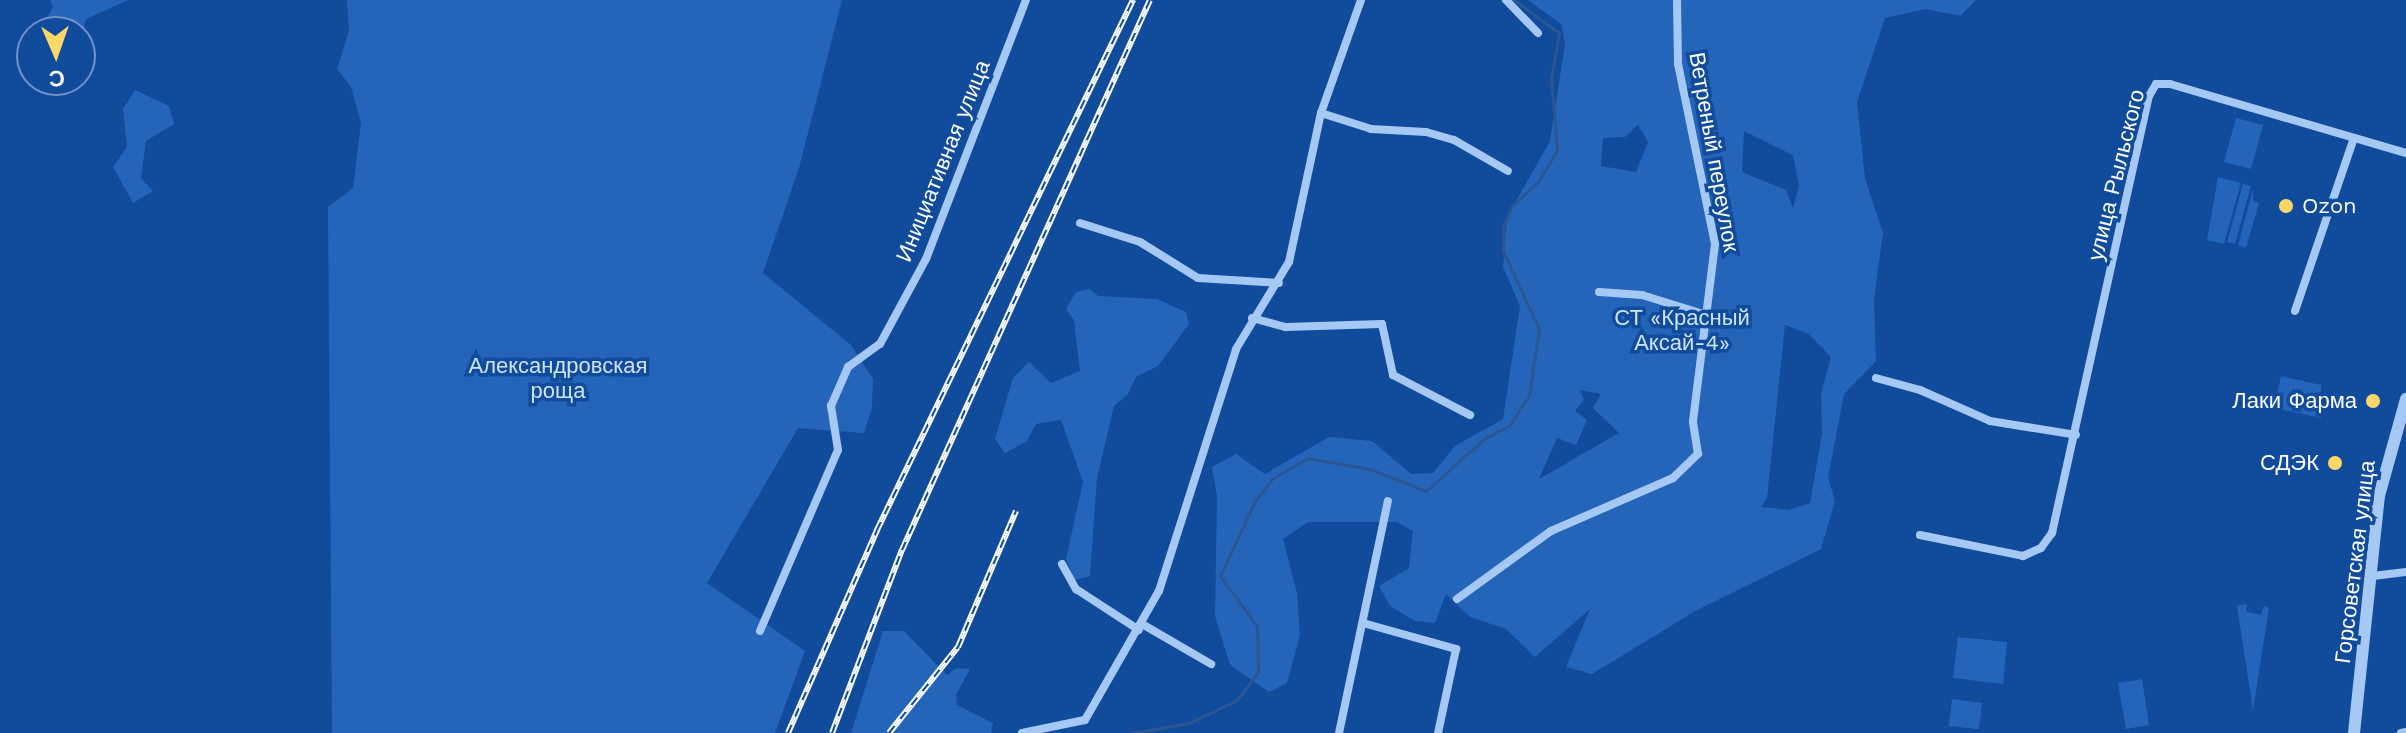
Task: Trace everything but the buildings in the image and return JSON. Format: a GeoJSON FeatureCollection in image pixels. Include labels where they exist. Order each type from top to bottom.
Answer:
{"type":"FeatureCollection","features":[{"type":"Feature","properties":{"kind":"street","name":"Инициативная улица"},"geometry":{"type":"LineString","coordinates":[[760,631],[838,450],[831,406],[848,367],[880,344],[926,259],[1026,0]]}},
{"type":"Feature","properties":{"kind":"street"},"geometry":{"type":"LineString","coordinates":[[1022,733],[1085,720],[1159,591],[1236,349],[1252,318],[1279,283],[1296,232],[1321,113],[1361,0]]}},
{"type":"Feature","properties":{"kind":"street"},"geometry":{"type":"LineString","coordinates":[[1506,0],[1538,33]]}},
{"type":"Feature","properties":{"kind":"street","name":"Ветреный переулок"},"geometry":{"type":"LineString","coordinates":[[1457,599],[1551,531],[1673,478],[1694,463],[1699,440],[1693,421],[1698,374],[1710,316],[1715,244],[1678,64],[1677,0]]}},
{"type":"Feature","properties":{"kind":"street","name":"улица Рыльского"},"geometry":{"type":"LineString","coordinates":[[1920,535],[2023,556],[2041,548],[2052,533],[2149,96],[2156,84],[2170,84],[2353,141],[2406,153]]}},
{"type":"Feature","properties":{"kind":"street"},"geometry":{"type":"LineString","coordinates":[[1321,113],[1371,129],[1426,132],[1454,140],[1508,171]]}},
{"type":"Feature","properties":{"kind":"street"},"geometry":{"type":"LineString","coordinates":[[2295,311],[2353,141]]}},
{"type":"Feature","properties":{"kind":"street"},"geometry":{"type":"LineString","coordinates":[[1080,223],[1140,242],[1198,278],[1279,283]]}},
{"type":"Feature","properties":{"kind":"street"},"geometry":{"type":"LineString","coordinates":[[1599,292],[1642,295],[1710,316]]}},
{"type":"Feature","properties":{"kind":"street"},"geometry":{"type":"LineString","coordinates":[[1252,318],[1286,327],[1382,324],[1393,375],[1470,415]]}},
{"type":"Feature","properties":{"kind":"street"},"geometry":{"type":"LineString","coordinates":[[1876,378],[1920,390],[1990,421],[2076,435]]}},
{"type":"Feature","properties":{"kind":"street","name":"Горсоветская улица"},"geometry":{"type":"LineString","coordinates":[[2354,733],[2380,490],[2406,401]]}},
{"type":"Feature","properties":{"kind":"street"},"geometry":{"type":"LineString","coordinates":[[1339,733],[1388,501]]}},
{"type":"Feature","properties":{"kind":"street"},"geometry":{"type":"LineString","coordinates":[[1062,564],[1076,589],[1211,664]]}},
{"type":"Feature","properties":{"kind":"street"},"geometry":{"type":"LineString","coordinates":[[2373,576],[2406,572]]}},
{"type":"Feature","properties":{"kind":"street"},"geometry":{"type":"LineString","coordinates":[[1363,623],[1456,649],[1438,733]]}},
{"type":"Feature","properties":{"kind":"green space"},"geometry":{"type":"Polygon","coordinates":[[[50,0],[128,0],[93,16],[48,16],[53,7],[50,0]]]}},
{"type":"Feature","properties":{"kind":"green space","name":"Александровская роща"},"geometry":{"type":"Polygon","coordinates":[[[347,0],[842,0],[799,168],[763,273],[851,345],[873,379],[872,408],[864,433],[798,428],[707,583],[805,651],[775,733],[332,733],[328,207],[353,188],[361,123],[351,87],[337,69],[349,31],[347,0]]]}},
{"type":"Feature","properties":{"kind":"green space","name":"СТ «Красный Аксай-4»"},"geometry":{"type":"Polygon","coordinates":[[[1528,0],[1976,0],[1960,16],[1926,9],[1885,18],[1857,102],[1865,178],[1883,233],[1874,299],[1876,361],[1844,394],[1828,477],[1835,501],[1821,549],[1697,610],[1592,674],[1566,667],[1590,609],[1535,657],[1506,629],[1470,617],[1446,594],[1435,623],[1415,621],[1390,606],[1379,586],[1409,568],[1413,531],[1397,522],[1308,522],[1283,539],[1297,593],[1300,635],[1287,683],[1269,692],[1230,665],[1215,616],[1217,496],[1212,467],[1236,454],[1265,474],[1329,437],[1372,441],[1411,474],[1433,473],[1455,446],[1503,419],[1520,306],[1503,267],[1507,217],[1550,141],[1565,44],[1561,24],[1528,0]],[[1638,125],[1625,137],[1603,138],[1601,166],[1636,172],[1648,142],[1638,125]],[[1744,131],[1742,172],[1786,190],[1793,208],[1799,186],[1793,155],[1744,131]],[[1785,325],[1767,498],[1761,507],[1788,510],[1810,503],[1822,434],[1821,394],[1831,357],[1809,334],[1785,325]],[[1580,390],[1584,400],[1575,411],[1587,420],[1576,445],[1557,438],[1539,479],[1619,433],[1593,408],[1601,394],[1580,390]]]}},
{"type":"Feature","properties":{"kind":"green space"},"geometry":{"type":"Polygon","coordinates":[[[135,90],[169,106],[174,124],[146,141],[141,178],[153,191],[133,203],[113,167],[127,147],[123,109],[135,90]]]}},
{"type":"Feature","properties":{"kind":"green space"},"geometry":{"type":"Polygon","coordinates":[[[2236,118],[2263,125],[2251,169],[2224,162],[2236,118]]]}},
{"type":"Feature","properties":{"kind":"green space"},"geometry":{"type":"Polygon","coordinates":[[[2218,177],[2241,183],[2224,244],[2207,240],[2218,177]]]}},
{"type":"Feature","properties":{"kind":"green space"},"geometry":{"type":"Polygon","coordinates":[[[2243,184],[2251,186],[2235,244],[2227,242],[2243,184]]]}},
{"type":"Feature","properties":{"kind":"green space"},"geometry":{"type":"Polygon","coordinates":[[[2253,189],[2253,201],[2259,203],[2246,248],[2238,245],[2253,189]]]}},
{"type":"Feature","properties":{"kind":"green space"},"geometry":{"type":"Polygon","coordinates":[[[1090,289],[1098,296],[1157,299],[1186,312],[1189,324],[1158,366],[1136,377],[1128,394],[1114,406],[1097,478],[1090,576],[1075,580],[1066,559],[1083,482],[1061,420],[1036,424],[1027,441],[1005,453],[995,439],[1013,378],[1029,362],[1051,383],[1080,371],[1074,320],[1066,309],[1076,292],[1090,289]]]}},
{"type":"Feature","properties":{"kind":"green space"},"geometry":{"type":"Polygon","coordinates":[[[2281,376],[2321,385],[2321,418],[2274,408],[2281,376]]]}},
{"type":"Feature","properties":{"kind":"green space"},"geometry":{"type":"Polygon","coordinates":[[[2247,604],[2246,611],[2261,615],[2264,606],[2269,608],[2253,710],[2237,606],[2247,604]]]}},
{"type":"Feature","properties":{"kind":"green space"},"geometry":{"type":"Polygon","coordinates":[[[883,631],[904,631],[947,675],[956,668],[970,669],[956,695],[957,705],[993,723],[991,733],[851,733],[883,631]]]}},
{"type":"Feature","properties":{"kind":"green space"},"geometry":{"type":"Polygon","coordinates":[[[1958,637],[2007,642],[2003,684],[1953,678],[1958,637]]]}},
{"type":"Feature","properties":{"kind":"green space"},"geometry":{"type":"Polygon","coordinates":[[[2142,679],[2149,725],[2126,729],[2118,683],[2142,679]]]}},
{"type":"Feature","properties":{"kind":"green space"},"geometry":{"type":"Polygon","coordinates":[[[1952,699],[1982,703],[1979,729],[1949,726],[1952,699]]]}},
{"type":"Feature","properties":{"kind":"waterway"},"geometry":{"type":"LineString","coordinates":[[1132,733],[1189,723],[1237,700],[1258,672],[1257,626],[1220,576],[1255,501],[1273,478],[1307,458],[1370,469],[1426,491],[1485,438],[1509,426],[1529,395],[1539,329],[1503,251],[1503,226],[1512,206],[1538,182],[1557,150],[1551,79],[1559,33],[1514,0]]}},
{"type":"Feature","properties":{"kind":"railway"},"geometry":{"type":"LineString","coordinates":[[788,733],[877,530],[1133,0]]}},
{"type":"Feature","properties":{"kind":"railway"},"geometry":{"type":"LineString","coordinates":[[832,733],[902,550],[1150,0]]}},
{"type":"Feature","properties":{"kind":"railway"},"geometry":{"type":"LineString","coordinates":[[889,733],[958,647],[1016,511]]}},
{"type":"Feature","properties":{"kind":"place","name":"Ozon"},"geometry":{"type":"Point","coordinates":[2286,206]}},
{"type":"Feature","properties":{"kind":"place","name":"Лаки Фарма"},"geometry":{"type":"Point","coordinates":[2373,401]}},
{"type":"Feature","properties":{"kind":"place","name":"СДЭК"},"geometry":{"type":"Point","coordinates":[2335,463]}}]}
